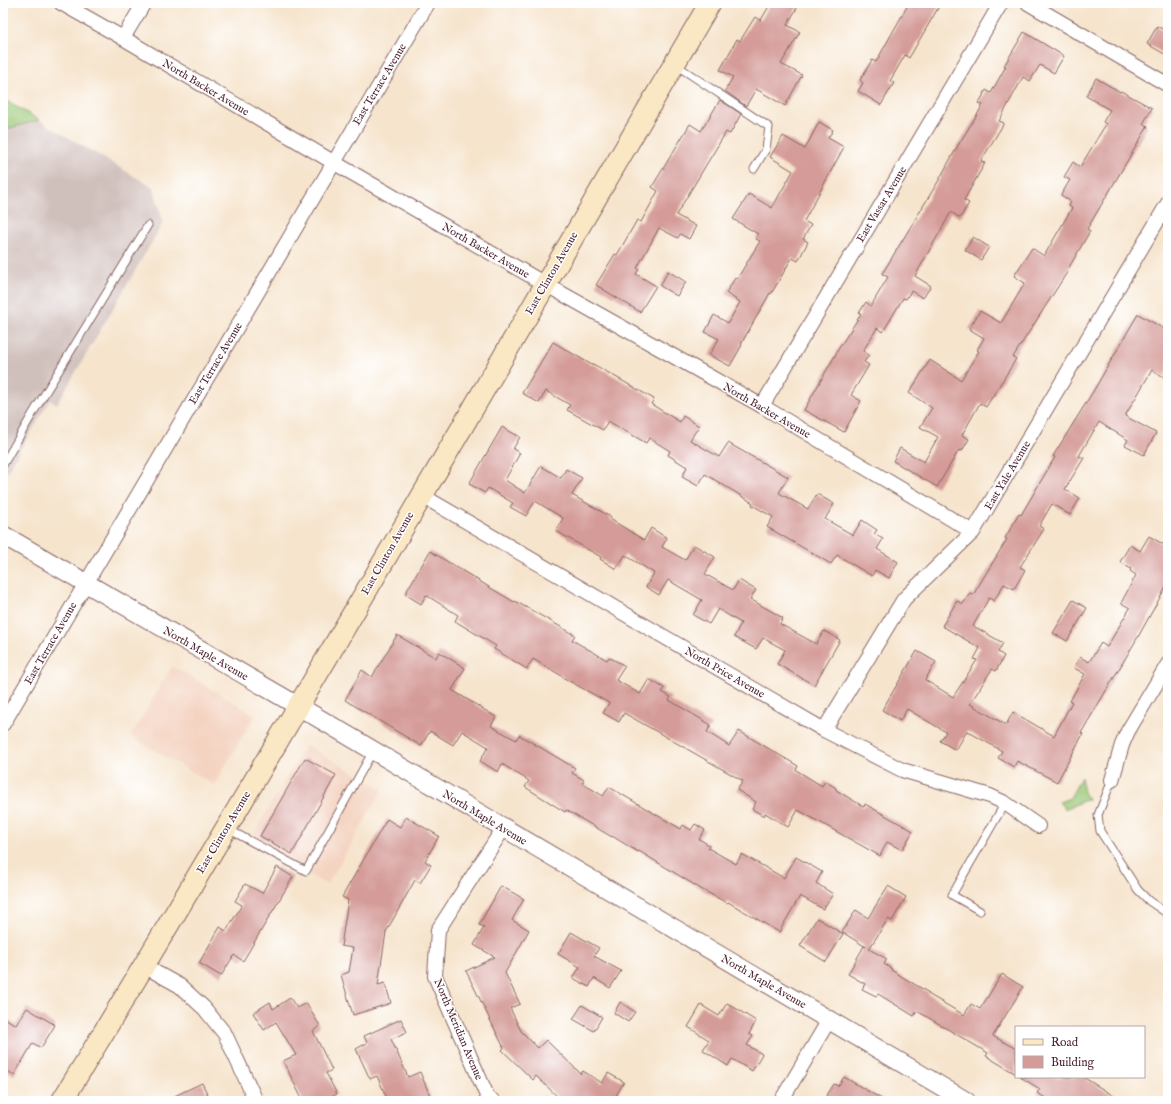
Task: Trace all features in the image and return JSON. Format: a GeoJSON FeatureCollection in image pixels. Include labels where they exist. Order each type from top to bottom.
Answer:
{"type":"FeatureCollection","features":[{"type":"Feature","properties":{"kind":"main road","name":"East Clinton Avenue"},"geometry":{"type":"LineString","coordinates":[[62,1101],[298,706],[710,3]]}},
{"type":"Feature","properties":{"kind":"street","name":"North Backer Avenue"},"geometry":{"type":"LineString","coordinates":[[61,3],[545,284],[762,406],[973,532]]}},
{"type":"Feature","properties":{"kind":"street"},"geometry":{"type":"LineString","coordinates":[[123,38],[144,3]]}},
{"type":"Feature","properties":{"kind":"street","name":"East Terrace Avenue"},"geometry":{"type":"LineString","coordinates":[[3,724],[428,3]]}},
{"type":"Feature","properties":{"kind":"street","name":"East Vassar Avenue"},"geometry":{"type":"LineString","coordinates":[[762,406],[1001,3]]}},
{"type":"Feature","properties":{"kind":"street"},"geometry":{"type":"LineString","coordinates":[[1028,3],[1168,85]]}},
{"type":"Feature","properties":{"kind":"street","name":"East Yale Avenue"},"geometry":{"type":"LineString","coordinates":[[824,730],[904,599],[973,532],[1168,203]]}},
{"type":"Feature","properties":{"kind":"street","name":"North Price Avenue"},"geometry":{"type":"LineString","coordinates":[[421,495],[824,730],[902,770],[990,796],[1005,803],[1038,826]]}},
{"type":"Feature","properties":{"kind":"street","name":"North Maple Avenue"},"geometry":{"type":"LineString","coordinates":[[3,535],[298,706],[503,829],[966,1101]]}},
{"type":"Feature","properties":{"kind":"street"},"geometry":{"type":"LineString","coordinates":[[1112,780],[1122,745],[1128,731],[1168,664]]}},
{"type":"Feature","properties":{"kind":"street","name":"North Meridian Avenue"},"geometry":{"type":"LineString","coordinates":[[493,1101],[488,1098],[435,976],[438,930],[503,829]]}},
{"type":"Feature","properties":{"kind":"street"},"geometry":{"type":"LineString","coordinates":[[144,966],[180,986],[204,1008],[224,1034],[256,1101]]}},
{"type":"Feature","properties":{"kind":"street"},"geometry":{"type":"LineString","coordinates":[[781,1101],[829,1020]]}},
{"type":"Feature","properties":{"kind":"lane"},"geometry":{"type":"LineString","coordinates":[[674,64],[769,127],[766,149],[754,168]]}},
{"type":"Feature","properties":{"kind":"lane"},"geometry":{"type":"LineString","coordinates":[[3,465],[33,413],[148,225]]}},
{"type":"Feature","properties":{"kind":"lane"},"geometry":{"type":"LineString","coordinates":[[226,828],[306,871],[373,751]]}},
{"type":"Feature","properties":{"kind":"lane"},"geometry":{"type":"LineString","coordinates":[[1112,780],[1098,815],[1100,831],[1138,890],[1149,901],[1168,914]]}},
{"type":"Feature","properties":{"kind":"lane"},"geometry":{"type":"LineString","coordinates":[[980,911],[952,895],[1005,803]]}},
{"type":"Feature","properties":{"kind":"shaded area"},"geometry":{"type":"Polygon","coordinates":[[[39,120],[154,188],[163,223],[57,404],[50,400],[3,478],[3,130],[39,120]]]}},
{"type":"Feature","properties":{"kind":"shaded area"},"geometry":{"type":"Polygon","coordinates":[[[172,666],[255,715],[214,785],[131,736],[172,666]]]}},
{"type":"Feature","properties":{"kind":"shaded area"},"geometry":{"type":"Polygon","coordinates":[[[306,745],[383,789],[327,885],[250,840],[306,745]]]}},
{"type":"Feature","properties":{"kind":"green space"},"geometry":{"type":"Polygon","coordinates":[[[3,99],[39,120],[3,130],[3,99]]]}},
{"type":"Feature","properties":{"kind":"green space"},"geometry":{"type":"Polygon","coordinates":[[[1081,777],[1084,792],[1088,799],[1065,809],[1059,802],[1070,798],[1081,777]]]}},
{"type":"Feature","properties":{"kind":"building"},"geometry":{"type":"Polygon","coordinates":[[[771,3],[800,3],[787,25],[800,32],[781,64],[802,75],[785,106],[756,89],[746,106],[725,91],[733,77],[720,70],[737,39],[740,41],[755,17],[761,20],[771,3]]]}},
{"type":"Feature","properties":{"kind":"building"},"geometry":{"type":"Polygon","coordinates":[[[909,3],[941,3],[909,58],[905,55],[890,81],[894,83],[881,105],[858,91],[863,83],[860,80],[872,60],[876,62],[909,3]]]}},
{"type":"Feature","properties":{"kind":"building"},"geometry":{"type":"Polygon","coordinates":[[[1157,26],[1168,32],[1168,56],[1147,44],[1157,26]]]}},
{"type":"Feature","properties":{"kind":"building"},"geometry":{"type":"Polygon","coordinates":[[[1024,32],[1064,56],[1054,73],[1040,65],[1030,81],[1023,77],[999,121],[1004,123],[981,161],[985,163],[964,200],[969,203],[960,218],[951,212],[915,276],[931,286],[923,298],[911,291],[906,299],[903,298],[883,332],[877,328],[863,351],[869,355],[864,362],[869,365],[851,395],[861,401],[844,432],[804,410],[837,351],[861,314],[859,313],[866,302],[871,306],[888,277],[882,274],[983,105],[979,103],[986,90],[991,93],[1006,66],[1004,66],[1024,32]]]}},
{"type":"Feature","properties":{"kind":"building"},"geometry":{"type":"Polygon","coordinates":[[[1096,78],[1152,108],[1143,124],[1148,126],[1087,229],[1090,231],[1068,271],[1013,357],[1016,359],[986,407],[980,403],[962,435],[969,439],[962,451],[959,450],[937,487],[893,461],[900,448],[924,462],[938,437],[920,427],[932,408],[909,393],[930,360],[961,380],[979,351],[977,350],[984,338],[969,329],[980,311],[1001,323],[1025,283],[1014,276],[1032,248],[1044,256],[1072,208],[1069,206],[1071,202],[1061,195],[1070,180],[1064,177],[1073,162],[1080,167],[1106,124],[1103,122],[1110,110],[1086,96],[1096,78]]]}},
{"type":"Feature","properties":{"kind":"building"},"geometry":{"type":"Polygon","coordinates":[[[720,100],[741,114],[730,134],[726,132],[676,215],[696,226],[689,239],[680,234],[678,238],[659,228],[637,268],[639,269],[636,274],[656,286],[640,312],[596,285],[615,254],[617,255],[637,220],[641,222],[658,191],[652,187],[690,124],[701,131],[720,100]]]}},
{"type":"Feature","properties":{"kind":"building"},"geometry":{"type":"Polygon","coordinates":[[[819,122],[833,130],[828,138],[844,147],[804,221],[811,225],[803,239],[808,242],[798,261],[792,258],[771,294],[770,293],[730,366],[709,355],[719,339],[705,332],[714,315],[728,323],[740,302],[726,293],[735,278],[737,279],[760,241],[756,239],[758,234],[733,219],[749,194],[772,208],[793,171],[770,157],[783,136],[805,149],[819,122]]]}},
{"type":"Feature","properties":{"kind":"building"},"geometry":{"type":"Polygon","coordinates":[[[973,237],[989,247],[981,260],[965,250],[973,237]]]}},
{"type":"Feature","properties":{"kind":"building"},"geometry":{"type":"Polygon","coordinates":[[[668,271],[686,282],[677,296],[660,286],[668,271]]]}},
{"type":"Feature","properties":{"kind":"building"},"geometry":{"type":"Polygon","coordinates":[[[1138,314],[1168,331],[1168,369],[1164,377],[1152,370],[1125,416],[1156,433],[1144,455],[1125,445],[1128,440],[1099,422],[1079,456],[1084,458],[1065,489],[1080,498],[1070,515],[1052,504],[1039,526],[1044,529],[1020,567],[1025,570],[1014,589],[1004,584],[994,601],[989,598],[973,626],[1003,643],[998,652],[1004,656],[996,671],[992,669],[970,704],[1006,725],[1013,712],[1054,736],[1072,702],[1070,701],[1085,674],[1074,668],[1080,657],[1089,662],[1101,643],[1107,647],[1130,608],[1121,603],[1136,575],[1130,571],[1131,569],[1120,562],[1130,545],[1140,551],[1149,536],[1168,547],[1168,583],[1081,733],[1083,734],[1057,782],[1017,761],[1014,767],[998,758],[1002,751],[967,731],[956,750],[940,741],[946,732],[907,709],[900,721],[882,710],[917,651],[936,662],[925,680],[953,697],[977,660],[974,659],[980,648],[942,626],[957,601],[963,604],[970,593],[973,595],[1007,539],[1005,538],[1019,514],[1021,515],[1055,457],[1053,456],[1094,390],[1138,314]]]}},
{"type":"Feature","properties":{"kind":"building"},"geometry":{"type":"Polygon","coordinates":[[[553,342],[654,399],[651,404],[680,422],[683,416],[699,426],[690,440],[719,457],[728,443],[788,477],[779,493],[808,509],[817,494],[834,504],[825,519],[853,535],[862,520],[877,530],[874,534],[883,539],[877,549],[898,562],[889,578],[875,570],[872,576],[837,555],[831,564],[767,527],[773,517],[705,474],[698,486],[682,477],[687,467],[668,455],[670,451],[649,438],[646,443],[608,421],[603,430],[567,410],[570,405],[546,391],[539,403],[522,393],[553,342]]]}},
{"type":"Feature","properties":{"kind":"building"},"geometry":{"type":"Polygon","coordinates":[[[502,427],[520,437],[513,449],[520,453],[505,480],[525,493],[541,466],[561,478],[566,469],[582,478],[572,495],[611,517],[610,519],[644,540],[651,528],[667,538],[662,547],[685,560],[694,545],[715,557],[705,574],[733,590],[739,580],[756,590],[750,599],[783,618],[780,624],[816,644],[824,631],[840,640],[814,685],[777,664],[785,650],[763,638],[756,649],[734,637],[741,623],[718,609],[709,624],[693,615],[702,600],[668,580],[659,595],[646,587],[654,573],[625,555],[616,569],[600,559],[601,557],[556,531],[563,518],[535,501],[526,516],[510,507],[513,503],[488,488],[485,493],[469,484],[502,427]]]}},
{"type":"Feature","properties":{"kind":"building"},"geometry":{"type":"Polygon","coordinates":[[[430,551],[514,602],[515,601],[575,635],[572,640],[607,660],[609,657],[625,666],[616,680],[640,694],[649,679],[664,688],[662,692],[671,697],[669,700],[711,725],[707,732],[729,746],[739,731],[798,766],[796,770],[822,786],[825,781],[836,788],[836,790],[864,807],[865,804],[913,831],[902,850],[887,842],[880,856],[798,810],[788,827],[765,813],[764,816],[752,809],[756,802],[737,790],[743,781],[624,713],[619,722],[603,713],[609,703],[533,659],[527,669],[494,649],[496,646],[455,621],[458,615],[426,595],[421,604],[405,594],[430,551]]]}},
{"type":"Feature","properties":{"kind":"building"},"geometry":{"type":"Polygon","coordinates":[[[1073,600],[1087,608],[1067,641],[1053,633],[1073,600]]]}},
{"type":"Feature","properties":{"kind":"building"},"geometry":{"type":"Polygon","coordinates":[[[397,635],[436,658],[439,652],[465,668],[452,690],[496,717],[491,726],[516,740],[519,735],[575,768],[572,773],[584,780],[582,783],[603,796],[609,787],[681,829],[683,825],[691,830],[695,824],[705,830],[699,839],[709,845],[708,848],[736,864],[742,854],[784,878],[796,857],[822,872],[816,883],[833,894],[823,909],[800,896],[779,932],[728,902],[727,903],[701,889],[639,851],[638,852],[566,810],[565,812],[525,787],[529,781],[502,764],[498,772],[480,761],[488,747],[462,731],[453,745],[430,731],[421,746],[345,700],[362,670],[372,677],[397,635]]]}},
{"type":"Feature","properties":{"kind":"building"},"geometry":{"type":"Polygon","coordinates":[[[305,758],[336,775],[292,854],[260,836],[305,758]]]}},
{"type":"Feature","properties":{"kind":"building"},"geometry":{"type":"Polygon","coordinates":[[[406,817],[439,836],[425,861],[431,865],[420,883],[415,880],[386,932],[378,985],[385,983],[391,1003],[353,1015],[341,975],[349,972],[353,948],[341,946],[348,900],[342,897],[387,819],[400,827],[406,817]]]}},
{"type":"Feature","properties":{"kind":"building"},"geometry":{"type":"Polygon","coordinates":[[[277,867],[293,877],[243,961],[234,955],[221,976],[199,963],[220,927],[226,931],[242,905],[235,901],[245,884],[262,893],[277,867]]]}},
{"type":"Feature","properties":{"kind":"building"},"geometry":{"type":"Polygon","coordinates":[[[501,886],[524,899],[512,920],[529,930],[505,973],[520,1004],[510,1008],[521,1031],[538,1048],[546,1040],[581,1074],[583,1071],[602,1083],[608,1073],[624,1082],[613,1101],[562,1101],[536,1076],[533,1080],[502,1050],[504,1048],[466,971],[495,957],[474,945],[484,927],[479,925],[501,886]]]}},
{"type":"Feature","properties":{"kind":"building"},"geometry":{"type":"Polygon","coordinates":[[[888,886],[906,897],[892,921],[888,919],[869,949],[887,959],[884,964],[892,969],[891,970],[964,1015],[971,1004],[980,1009],[1002,974],[1023,987],[993,1036],[1015,1048],[1015,1073],[986,1056],[988,1053],[917,1011],[914,1016],[878,994],[876,996],[862,989],[865,984],[848,974],[864,946],[866,947],[842,932],[856,910],[868,918],[888,886]]]}},
{"type":"Feature","properties":{"kind":"building"},"geometry":{"type":"Polygon","coordinates":[[[817,918],[843,934],[826,962],[800,946],[817,918]]]}},
{"type":"Feature","properties":{"kind":"building"},"geometry":{"type":"Polygon","coordinates":[[[571,932],[599,948],[594,956],[621,971],[610,988],[594,978],[589,987],[573,978],[580,967],[558,954],[571,932]]]}},
{"type":"Feature","properties":{"kind":"building"},"geometry":{"type":"Polygon","coordinates":[[[290,998],[297,1008],[306,1003],[320,1026],[313,1031],[332,1070],[326,1073],[337,1094],[323,1101],[303,1101],[283,1061],[296,1055],[276,1022],[264,1030],[253,1013],[270,1002],[273,1009],[290,998]]]}},
{"type":"Feature","properties":{"kind":"building"},"geometry":{"type":"Polygon","coordinates":[[[620,1002],[635,1012],[628,1022],[614,1013],[620,1002]]]}},
{"type":"Feature","properties":{"kind":"building"},"geometry":{"type":"Polygon","coordinates":[[[727,1003],[756,1021],[749,1034],[753,1036],[747,1045],[762,1054],[752,1071],[732,1059],[728,1066],[703,1050],[709,1040],[688,1027],[701,1005],[719,1016],[727,1003]]]}},
{"type":"Feature","properties":{"kind":"building"},"geometry":{"type":"Polygon","coordinates":[[[582,1005],[602,1017],[594,1031],[573,1019],[582,1005]]]}},
{"type":"Feature","properties":{"kind":"building"},"geometry":{"type":"Polygon","coordinates":[[[27,1008],[55,1025],[41,1048],[33,1043],[14,1075],[3,1068],[3,1017],[16,1025],[27,1008]]]}},
{"type":"Feature","properties":{"kind":"building"},"geometry":{"type":"Polygon","coordinates":[[[401,1019],[407,1032],[391,1039],[408,1077],[420,1072],[431,1098],[424,1101],[388,1101],[377,1076],[370,1079],[356,1049],[367,1043],[364,1036],[401,1019]]]}},
{"type":"Feature","properties":{"kind":"building"},"geometry":{"type":"Polygon","coordinates":[[[844,1077],[885,1101],[823,1101],[834,1084],[838,1086],[844,1077]]]}},
{"type":"Feature","properties":{"kind":"building"},"geometry":{"type":"Polygon","coordinates":[[[1022,1078],[1085,1078],[1122,1101],[1051,1101],[1037,1093],[1040,1089],[1022,1078]]]}},
{"type":"Feature","properties":{"kind":"building"},"geometry":{"type":"Polygon","coordinates":[[[202,1083],[211,1101],[164,1101],[202,1083]]]}}]}
